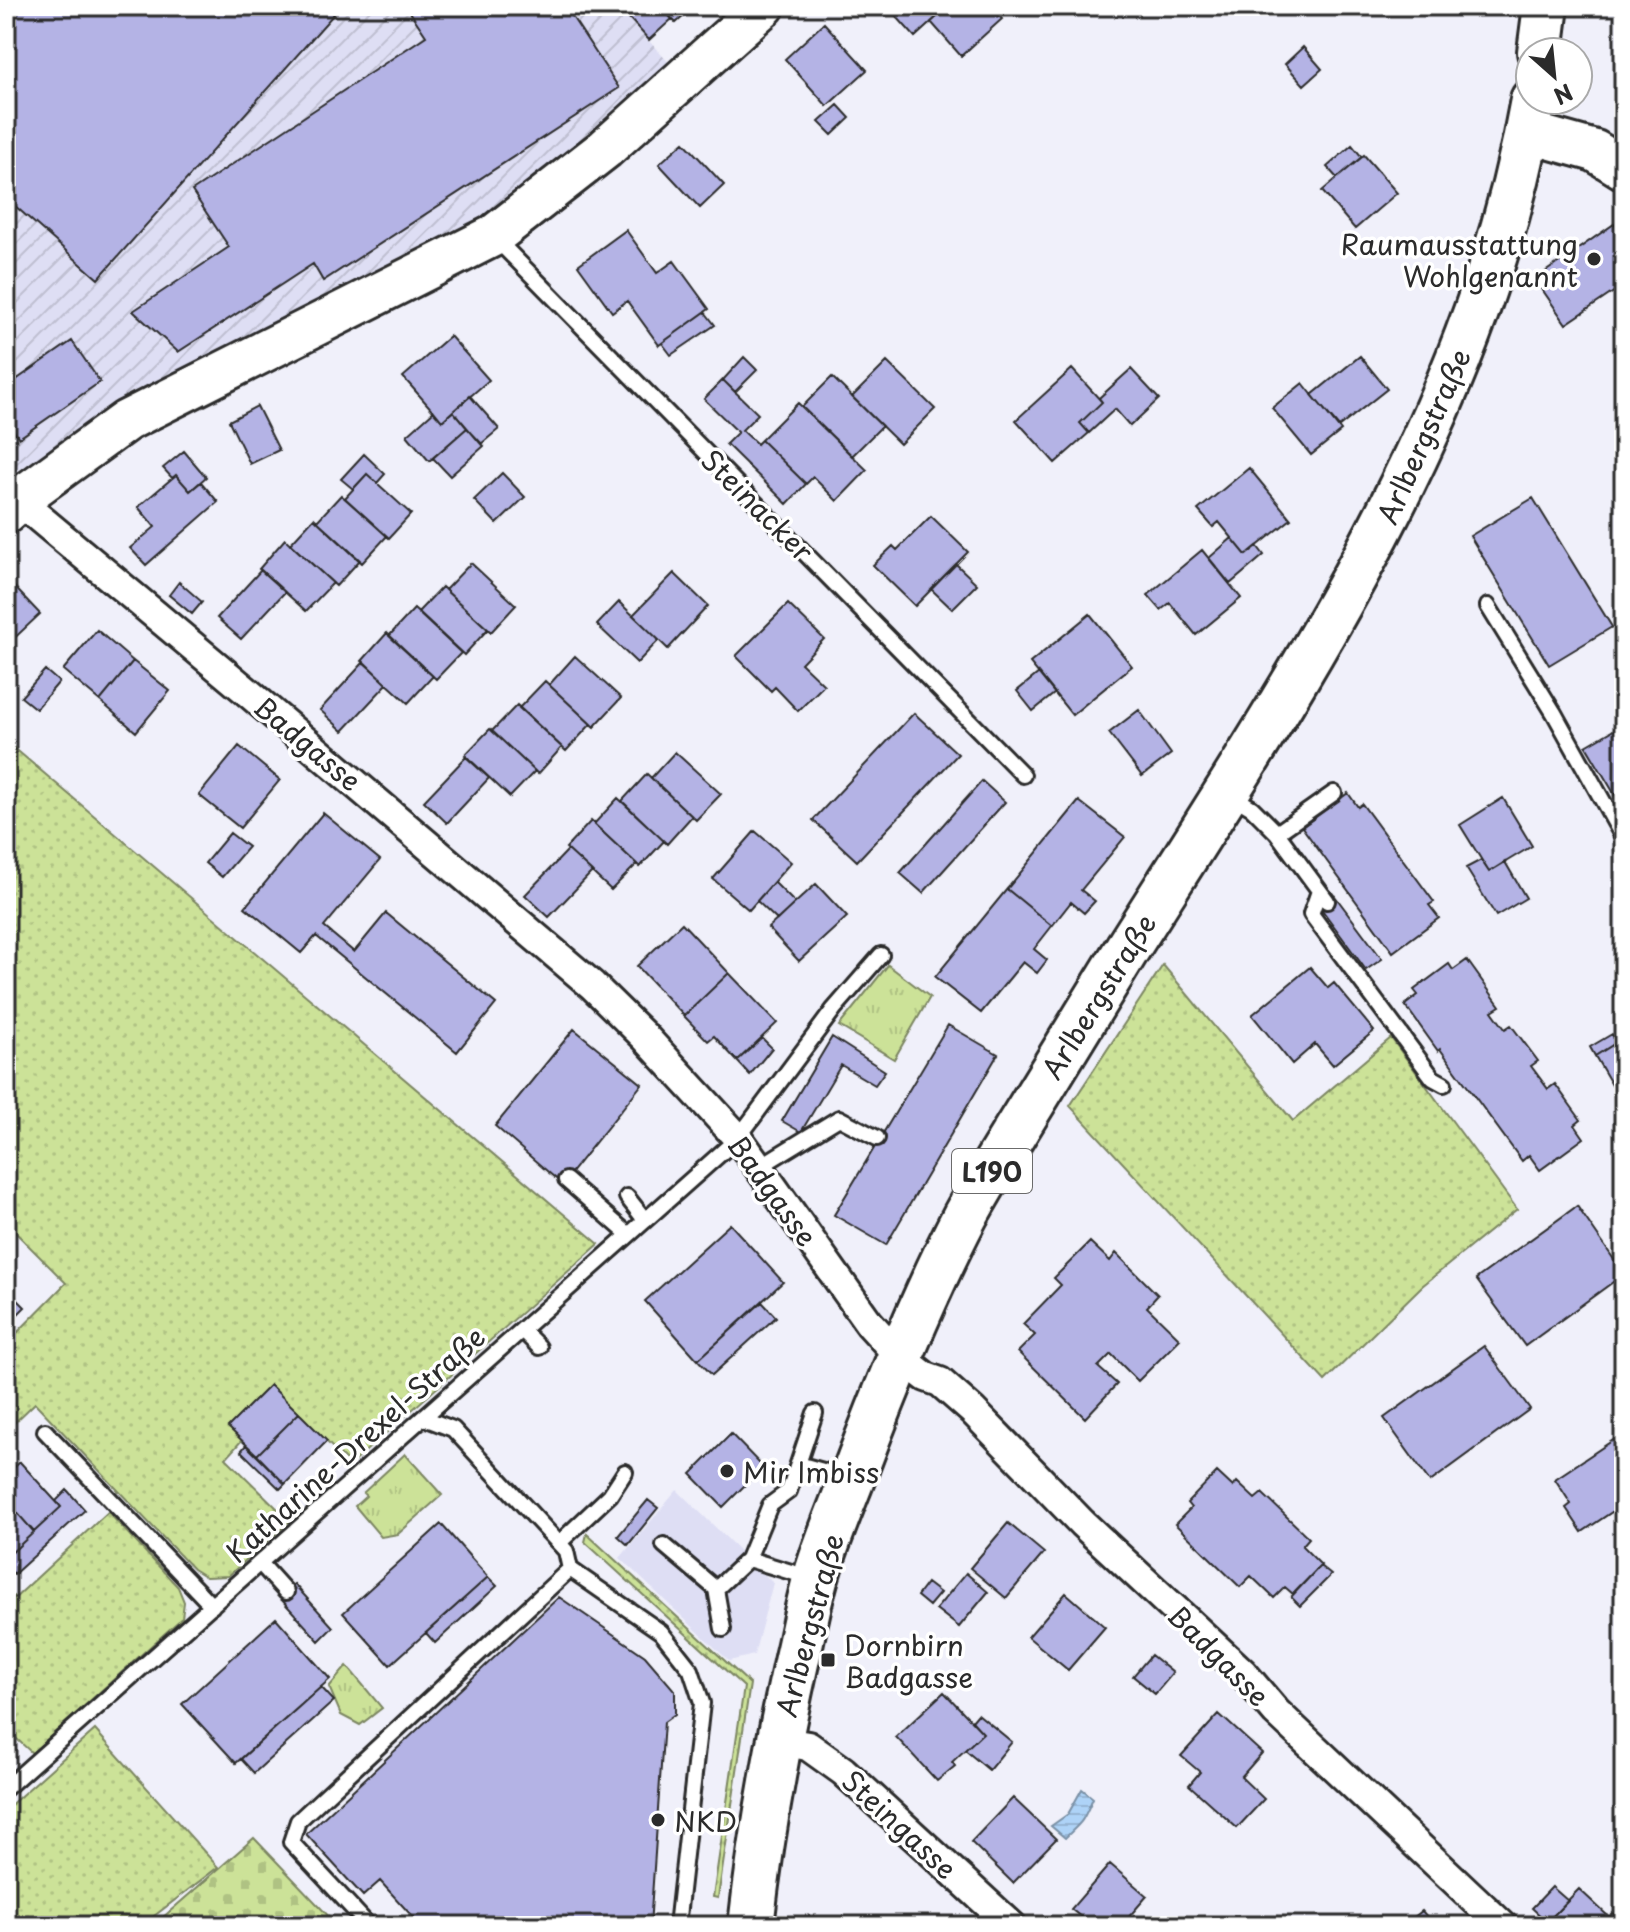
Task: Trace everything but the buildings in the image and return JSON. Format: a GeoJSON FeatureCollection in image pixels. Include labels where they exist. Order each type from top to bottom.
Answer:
{"type":"FeatureCollection","features":[{"type":"Feature","properties":{"kind":"main road"},"geometry":{"type":"LineString","coordinates":[[1542,36],[1546,6]]}},
{"type":"Feature","properties":{"kind":"main road","name":"Arlbergstraße"},"geometry":{"type":"LineString","coordinates":[[751,1926],[778,1741],[816,1580],[899,1356],[923,1300],[967,1212],[1075,1032],[1227,792],[1388,516],[1433,421],[1465,343],[1496,252],[1530,116]]}},
{"type":"Feature","properties":{"kind":"street"},"geometry":{"type":"LineString","coordinates":[[10,502],[126,421],[493,236],[606,148],[764,6]]}},
{"type":"Feature","properties":{"kind":"street"},"geometry":{"type":"LineString","coordinates":[[1530,116],[1624,169]]}},
{"type":"Feature","properties":{"kind":"street","name":"Badgasse"},"geometry":{"type":"LineString","coordinates":[[10,502],[266,707],[592,985],[645,1037],[738,1138],[869,1323],[899,1356],[926,1377],[940,1382],[973,1411],[1082,1523],[1243,1673],[1276,1712],[1503,1926]]}},
{"type":"Feature","properties":{"kind":"street","name":"Steingasse"},"geometry":{"type":"LineString","coordinates":[[778,1741],[808,1746],[843,1771],[1012,1926]]}},
{"type":"Feature","properties":{"kind":"lane","name":"Steinacker"},"geometry":{"type":"LineString","coordinates":[[493,236],[1023,775]]}},
{"type":"Feature","properties":{"kind":"lane"},"geometry":{"type":"LineString","coordinates":[[1488,606],[1554,713],[1624,839]]}},
{"type":"Feature","properties":{"kind":"lane"},"geometry":{"type":"LineString","coordinates":[[1227,792],[1252,808],[1277,833],[1323,896],[1311,914],[1433,1078],[1444,1084]]}},
{"type":"Feature","properties":{"kind":"lane"},"geometry":{"type":"LineString","coordinates":[[1277,833],[1334,793]]}},
{"type":"Feature","properties":{"kind":"lane","name":"Katharine-Drexel-Straße"},"geometry":{"type":"LineString","coordinates":[[6,1788],[738,1138],[834,1009],[881,955]]}},
{"type":"Feature","properties":{"kind":"lane"},"geometry":{"type":"LineString","coordinates":[[759,1167],[839,1118],[877,1138]]}},
{"type":"Feature","properties":{"kind":"lane"},"geometry":{"type":"LineString","coordinates":[[566,1180],[629,1235]]}},
{"type":"Feature","properties":{"kind":"lane"},"geometry":{"type":"LineString","coordinates":[[627,1197],[645,1220]]}},
{"type":"Feature","properties":{"kind":"lane"},"geometry":{"type":"LineString","coordinates":[[522,1330],[539,1347]]}},
{"type":"Feature","properties":{"kind":"lane"},"geometry":{"type":"LineString","coordinates":[[716,1589],[748,1559],[770,1505],[789,1491],[815,1413]]}},
{"type":"Feature","properties":{"kind":"lane"},"geometry":{"type":"LineString","coordinates":[[424,1418],[453,1429],[566,1551],[570,1569],[661,1632],[691,1670],[702,1703],[677,1926]]}},
{"type":"Feature","properties":{"kind":"lane"},"geometry":{"type":"LineString","coordinates":[[45,1431],[212,1606]]}},
{"type":"Feature","properties":{"kind":"lane"},"geometry":{"type":"LineString","coordinates":[[798,1464],[852,1479]]}},
{"type":"Feature","properties":{"kind":"lane"},"geometry":{"type":"LineString","coordinates":[[559,1543],[610,1495],[625,1472]]}},
{"type":"Feature","properties":{"kind":"lane"},"geometry":{"type":"LineString","coordinates":[[664,1545],[716,1589],[723,1629]]}},
{"type":"Feature","properties":{"kind":"lane"},"geometry":{"type":"LineString","coordinates":[[748,1559],[816,1580]]}},
{"type":"Feature","properties":{"kind":"lane"},"geometry":{"type":"LineString","coordinates":[[260,1563],[286,1592]]}},
{"type":"Feature","properties":{"kind":"lane"},"geometry":{"type":"LineString","coordinates":[[369,1926],[291,1842],[298,1821],[570,1569]]}},
{"type":"Feature","properties":{"kind":"shaded area"},"geometry":{"type":"Polygon","coordinates":[[[6,6],[617,6],[672,66],[557,170],[455,238],[121,405],[15,472],[6,464],[6,6]]]}},
{"type":"Feature","properties":{"kind":"shaded area"},"geometry":{"type":"Polygon","coordinates":[[[677,1490],[773,1583],[754,1655],[729,1661],[620,1558],[677,1490]]]}},
{"type":"Feature","properties":{"kind":"green space"},"geometry":{"type":"Polygon","coordinates":[[[6,741],[599,1244],[350,1465],[270,1385],[229,1427],[242,1440],[226,1458],[290,1521],[228,1576],[206,1577],[193,1569],[35,1403],[6,1431],[6,1344],[66,1283],[6,1223],[6,741]]]}},
{"type":"Feature","properties":{"kind":"green space"},"geometry":{"type":"Polygon","coordinates":[[[888,965],[930,997],[894,1059],[839,1026],[888,965]]]}},
{"type":"Feature","properties":{"kind":"green space"},"geometry":{"type":"Polygon","coordinates":[[[1163,965],[1293,1121],[1391,1038],[1517,1209],[1422,1286],[1325,1381],[1070,1106],[1163,965]]]}},
{"type":"Feature","properties":{"kind":"green space"},"geometry":{"type":"Polygon","coordinates":[[[405,1454],[442,1495],[398,1534],[381,1537],[355,1506],[366,1496],[363,1493],[405,1454]]]}},
{"type":"Feature","properties":{"kind":"green space"},"geometry":{"type":"Polygon","coordinates":[[[108,1512],[178,1587],[184,1602],[182,1618],[32,1753],[6,1729],[6,1589],[15,1598],[108,1512]]]}},
{"type":"Feature","properties":{"kind":"green space"},"geometry":{"type":"Polygon","coordinates":[[[587,1534],[750,1684],[718,1898],[713,1897],[744,1687],[585,1542],[587,1534]]]}},
{"type":"Feature","properties":{"kind":"green space"},"geometry":{"type":"Polygon","coordinates":[[[347,1666],[382,1708],[360,1725],[341,1715],[329,1687],[347,1666]]]}},
{"type":"Feature","properties":{"kind":"green space"},"geometry":{"type":"Polygon","coordinates":[[[95,1730],[218,1867],[141,1926],[6,1926],[6,1809],[95,1730]]]}},
{"type":"Feature","properties":{"kind":"green space"},"geometry":{"type":"Polygon","coordinates":[[[254,1838],[338,1926],[153,1926],[254,1838]]]}},
{"type":"Feature","properties":{"kind":"water"},"geometry":{"type":"Polygon","coordinates":[[[1082,1789],[1093,1798],[1082,1820],[1065,1838],[1051,1826],[1068,1814],[1082,1789]]]}},
{"type":"Feature","properties":{"kind":"place","name":"Raumausstattung Wohlgenannt"},"geometry":{"type":"Point","coordinates":[1594,259]}},
{"type":"Feature","properties":{"kind":"place","name":"Mir Imbiss"},"geometry":{"type":"Point","coordinates":[727,1471]}},
{"type":"Feature","properties":{"kind":"place","name":"Dornbirn Badgasse"},"geometry":{"type":"Point","coordinates":[828,1660]}},
{"type":"Feature","properties":{"kind":"place","name":"NKD"},"geometry":{"type":"Point","coordinates":[658,1820]}}]}
